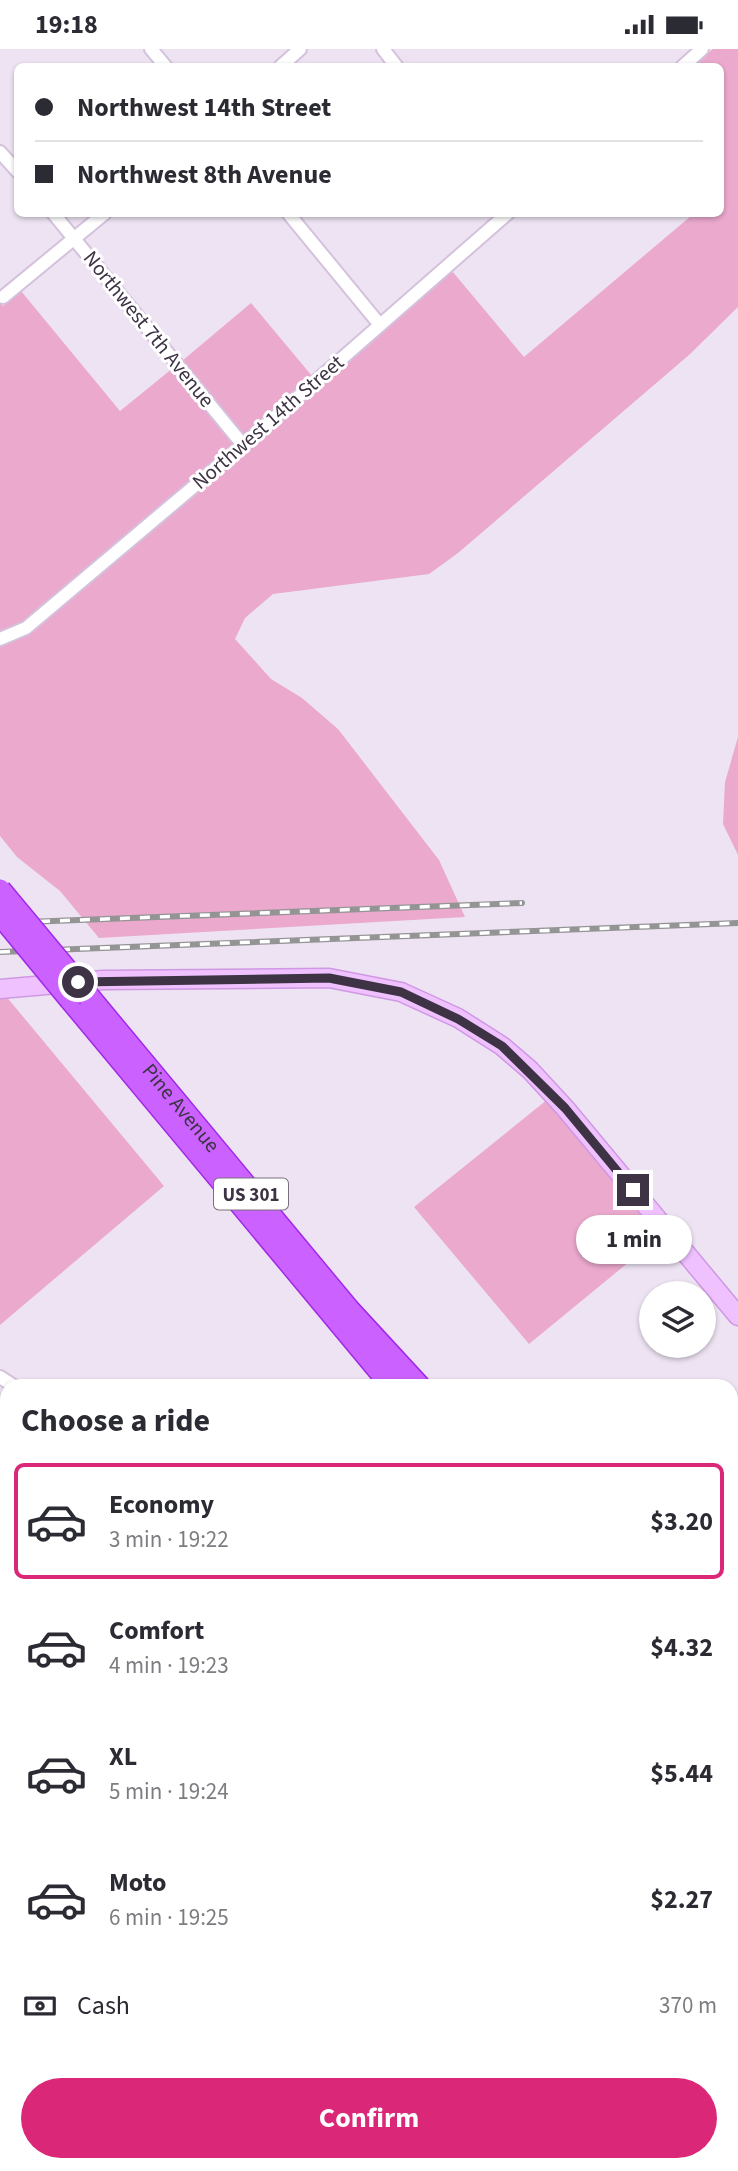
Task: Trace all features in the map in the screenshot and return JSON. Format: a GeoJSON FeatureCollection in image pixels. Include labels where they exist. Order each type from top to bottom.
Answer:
{"type":"FeatureCollection","features":[{"type":"Feature","properties":{"kind":"highway","name":"Pine Avenue"},"geometry":{"type":"LineString","coordinates":[[0,890],[79,998],[386,1379]]}},
{"type":"Feature","properties":{"kind":"highway","name":"Pine Avenue"},"geometry":{"type":"LineString","coordinates":[[0,914],[79,998],[349,1310],[413,1379]]}},
{"type":"Feature","properties":{"kind":"street"},"geometry":{"type":"LineString","coordinates":[[151,49],[163,63]]}},
{"type":"Feature","properties":{"kind":"street"},"geometry":{"type":"LineString","coordinates":[[284,63],[300,49]]}},
{"type":"Feature","properties":{"kind":"street"},"geometry":{"type":"LineString","coordinates":[[383,49],[394,63]]}},
{"type":"Feature","properties":{"kind":"street"},"geometry":{"type":"LineString","coordinates":[[685,63],[699,50]]}},
{"type":"Feature","properties":{"kind":"street"},"geometry":{"type":"LineString","coordinates":[[0,152],[14,168]]}},
{"type":"Feature","properties":{"kind":"street","name":"Northwest 7th Avenue"},"geometry":{"type":"LineString","coordinates":[[57,217],[243,445]]}},
{"type":"Feature","properties":{"kind":"street"},"geometry":{"type":"LineString","coordinates":[[3,297],[100,217]]}},
{"type":"Feature","properties":{"kind":"street"},"geometry":{"type":"LineString","coordinates":[[291,217],[380,325]]}},
{"type":"Feature","properties":{"kind":"street","name":"Northwest 14th Street"},"geometry":{"type":"LineString","coordinates":[[0,639],[26,628],[243,445],[503,217]]}},
{"type":"Feature","properties":{"kind":"street"},"geometry":{"type":"LineString","coordinates":[[0,989],[103,980],[329,978],[401,992],[458,1019],[502,1046],[565,1108],[738,1316]]}},
{"type":"Feature","properties":{"kind":"shaded area"},"geometry":{"type":"Polygon","coordinates":[[[713,49],[738,49],[738,307],[689,355],[458,553],[429,574],[273,594],[245,618],[235,639],[271,679],[302,698],[338,729],[439,860],[465,917],[99,938],[60,891],[17,857],[0,836],[0,646],[34,631],[452,271],[524,357],[690,217],[724,217],[724,63],[696,63],[713,49]]]}},
{"type":"Feature","properties":{"kind":"shaded area"},"geometry":{"type":"Polygon","coordinates":[[[21,291],[120,411],[173,368],[234,444],[23,622],[0,631],[0,303],[3,306],[21,291]]]}},
{"type":"Feature","properties":{"kind":"shaded area"},"geometry":{"type":"Polygon","coordinates":[[[251,303],[312,376],[243,436],[182,361],[251,303]]]}},
{"type":"Feature","properties":{"kind":"shaded area"},"geometry":{"type":"Polygon","coordinates":[[[738,737],[738,855],[723,824],[725,782],[738,737]]]}},
{"type":"Feature","properties":{"kind":"shaded area"},"geometry":{"type":"Polygon","coordinates":[[[0,995],[5,995],[164,1186],[0,1325],[0,995]]]}},
{"type":"Feature","properties":{"kind":"shaded area"},"geometry":{"type":"Polygon","coordinates":[[[548,1099],[663,1234],[529,1344],[414,1207],[548,1099]]]}},
{"type":"Feature","properties":{"kind":"railway"},"geometry":{"type":"LineString","coordinates":[[0,923],[522,903]]}},
{"type":"Feature","properties":{"kind":"railway"},"geometry":{"type":"LineString","coordinates":[[0,952],[738,923]]}},
{"type":"Feature","properties":{"kind":"route"},"geometry":{"type":"LineString","coordinates":[[78,982],[329,978],[401,992],[458,1019],[502,1046],[530,1070],[565,1108],[633,1190]]}}]}
